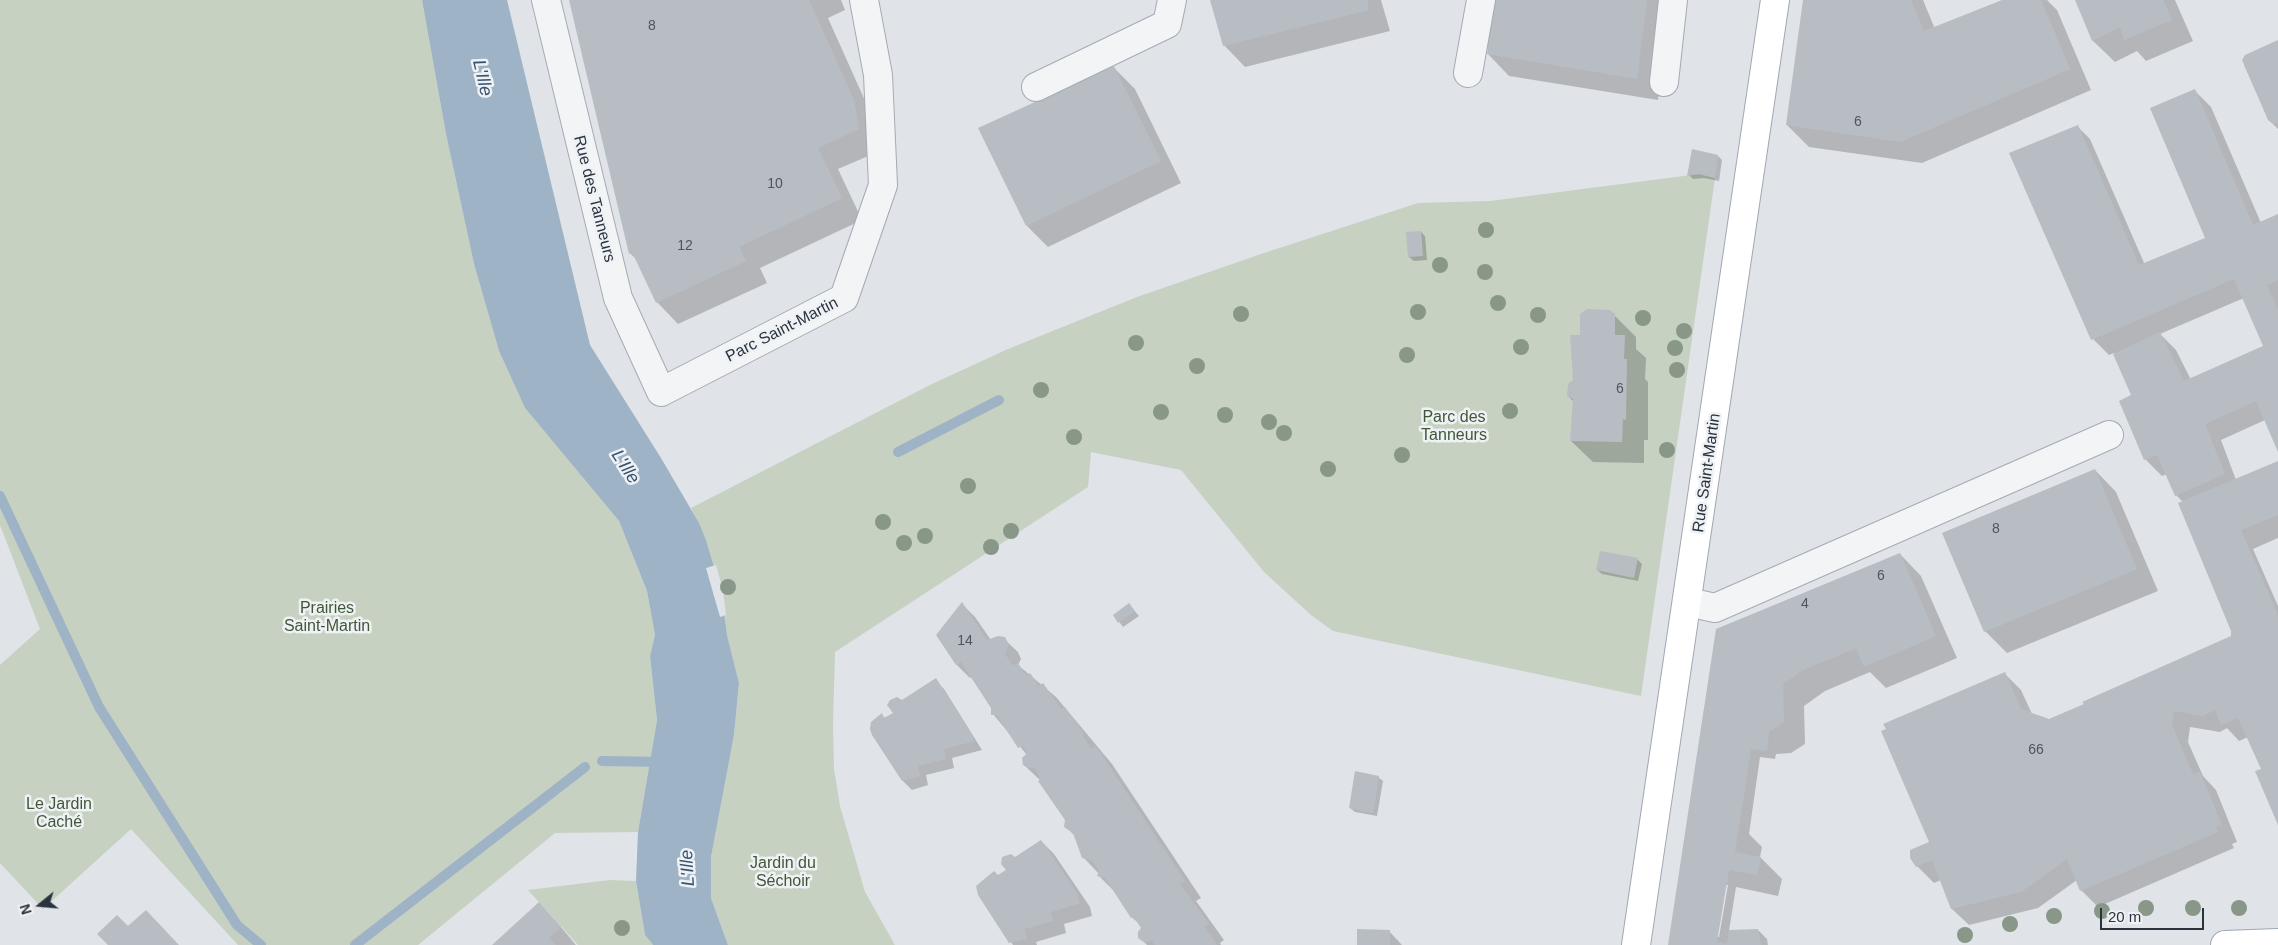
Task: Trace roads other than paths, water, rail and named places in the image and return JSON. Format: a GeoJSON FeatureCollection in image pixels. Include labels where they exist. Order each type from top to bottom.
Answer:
{"type":"FeatureCollection","features":[{"type":"Feature","properties":{"kind":"main road","name":"Rue Saint-Martin"},"geometry":{"type":"LineString","coordinates":[[1636,945],[1688,602],[1775,0]]}},
{"type":"Feature","properties":{"kind":"main road"},"geometry":{"type":"LineString","coordinates":[[2226,945],[2278,943]]}},
{"type":"Feature","properties":{"kind":"street","name":"Rue des Tanneurs"},"geometry":{"type":"LineString","coordinates":[[546,0],[618,298],[661,392]]}},
{"type":"Feature","properties":{"kind":"street","name":"Parc Saint-Martin"},"geometry":{"type":"LineString","coordinates":[[661,392],[844,298],[884,185],[878,75],[864,0]]}},
{"type":"Feature","properties":{"kind":"street"},"geometry":{"type":"LineString","coordinates":[[1036,87],[1166,24],[1172,0]]}},
{"type":"Feature","properties":{"kind":"street"},"geometry":{"type":"LineString","coordinates":[[1468,73],[1481,0]]}},
{"type":"Feature","properties":{"kind":"street"},"geometry":{"type":"LineString","coordinates":[[1664,82],[1673,0]]}},
{"type":"Feature","properties":{"kind":"street"},"geometry":{"type":"LineString","coordinates":[[1688,602],[1715,608],[2109,435]]}},
{"type":"Feature","properties":{"kind":"water","name":"L'Ille"},"geometry":{"type":"Polygon","coordinates":[[[422,0],[507,0],[590,345],[661,458],[699,523],[706,540],[721,590],[727,635],[739,683],[734,735],[711,857],[711,898],[728,945],[653,945],[645,935],[636,881],[638,832],[657,720],[650,656],[655,635],[647,591],[619,521],[525,408],[499,351],[474,264],[446,134],[422,0]]]}},
{"type":"Feature","properties":{"kind":"waterway"},"geometry":{"type":"LineString","coordinates":[[898,452],[999,400]]}},
{"type":"Feature","properties":{"kind":"waterway"},"geometry":{"type":"LineString","coordinates":[[0,496],[99,707],[237,925],[261,945]]}},
{"type":"Feature","properties":{"kind":"waterway"},"geometry":{"type":"LineString","coordinates":[[602,761],[666,762]]}},
{"type":"Feature","properties":{"kind":"waterway"},"geometry":{"type":"LineString","coordinates":[[355,945],[585,767]]}},
{"type":"Feature","properties":{"kind":"park label","name":"Parc des Tanneurs"},"geometry":{"type":"Point","coordinates":[1454,427]}},
{"type":"Feature","properties":{"kind":"park label","name":"Prairies Saint-Martin"},"geometry":{"type":"Point","coordinates":[327,618]}},
{"type":"Feature","properties":{"kind":"park label","name":"Le Jardin Caché"},"geometry":{"type":"Point","coordinates":[59,814]}},
{"type":"Feature","properties":{"kind":"park label","name":"Jardin du Séchoir"},"geometry":{"type":"Point","coordinates":[783,873]}}]}
